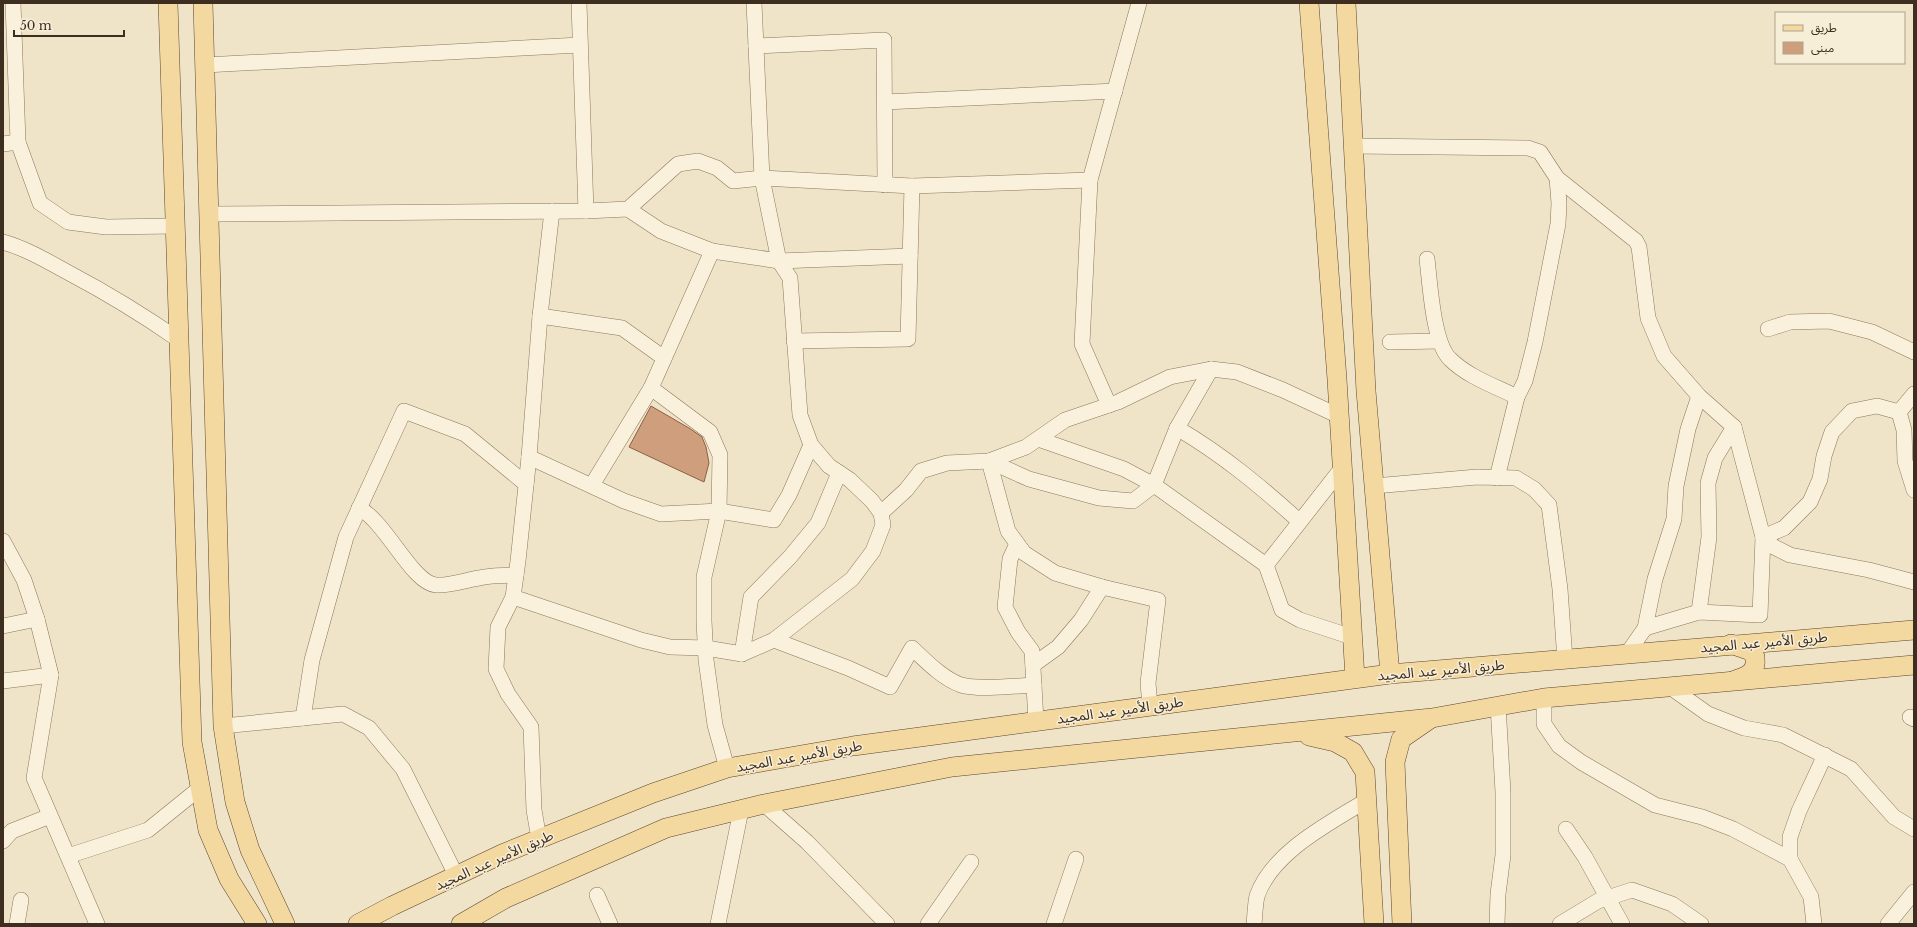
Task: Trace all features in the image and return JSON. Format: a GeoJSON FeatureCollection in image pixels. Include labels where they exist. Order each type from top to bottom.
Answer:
{"type":"FeatureCollection","features":[{"type":"Feature","properties":{"kind":"main road"},"geometry":{"type":"LineString","coordinates":[[168,3],[174,226],[192,742],[208,830],[229,879],[257,924]]}},
{"type":"Feature","properties":{"kind":"main road"},"geometry":{"type":"LineString","coordinates":[[203,3],[223,726],[235,802],[250,850],[285,924]]}},
{"type":"Feature","properties":{"kind":"main road"},"geometry":{"type":"LineString","coordinates":[[1309,3],[1339,416],[1355,678]]}},
{"type":"Feature","properties":{"kind":"main road"},"geometry":{"type":"LineString","coordinates":[[1346,3],[1366,391],[1390,674]]}},
{"type":"Feature","properties":{"kind":"main road","name":"طريق الأمير عبد المجيد"},"geometry":{"type":"LineString","coordinates":[[358,924],[456,875],[539,839],[653,792],[727,768],[853,746],[1355,678],[1729,644],[1914,630]]}},
{"type":"Feature","properties":{"kind":"main road"},"geometry":{"type":"LineString","coordinates":[[1728,683],[1751,674],[1756,662],[1751,651],[1729,644]]}},
{"type":"Feature","properties":{"kind":"main road"},"geometry":{"type":"LineString","coordinates":[[461,924],[506,898],[666,828],[764,804],[952,767],[1432,718],[1544,698],[1728,683],[1914,665]]}},
{"type":"Feature","properties":{"kind":"main road"},"geometry":{"type":"LineString","coordinates":[[1402,924],[1395,762],[1401,739],[1432,718]]}},
{"type":"Feature","properties":{"kind":"main road"},"geometry":{"type":"LineString","coordinates":[[1296,733],[1335,742],[1353,752],[1365,772],[1374,924]]}},
{"type":"Feature","properties":{"kind":"street"},"geometry":{"type":"LineString","coordinates":[[13,3],[10,143],[40,203],[68,222],[106,227],[174,226]]}},
{"type":"Feature","properties":{"kind":"street"},"geometry":{"type":"LineString","coordinates":[[579,3],[586,211]]}},
{"type":"Feature","properties":{"kind":"street"},"geometry":{"type":"LineString","coordinates":[[512,597],[641,640],[670,647],[706,648],[742,654],[774,640],[852,579],[873,551],[882,525],[881,513],[872,501],[830,466],[811,445],[800,415],[790,278],[780,261],[762,178],[754,3]]}},
{"type":"Feature","properties":{"kind":"street"},"geometry":{"type":"LineString","coordinates":[[1109,405],[1082,344],[1090,180],[1139,3]]}},
{"type":"Feature","properties":{"kind":"street"},"geometry":{"type":"LineString","coordinates":[[756,46],[884,40],[885,185]]}},
{"type":"Feature","properties":{"kind":"street"},"geometry":{"type":"LineString","coordinates":[[205,65],[580,45]]}},
{"type":"Feature","properties":{"kind":"street"},"geometry":{"type":"LineString","coordinates":[[884,102],[1115,91]]}},
{"type":"Feature","properties":{"kind":"street"},"geometry":{"type":"LineString","coordinates":[[1353,146],[1528,148],[1540,152],[1557,178],[1636,241],[1639,247],[1648,318],[1664,356],[1699,396],[1734,427],[1763,537],[1760,615],[1699,612],[1645,628]]}},
{"type":"Feature","properties":{"kind":"street"},"geometry":{"type":"LineString","coordinates":[[628,209],[678,164],[698,160],[717,168],[733,181],[762,178],[912,186],[1090,180]]}},
{"type":"Feature","properties":{"kind":"street"},"geometry":{"type":"LineString","coordinates":[[1496,478],[1517,397],[1525,380],[1544,297],[1558,224],[1559,203],[1557,178]]}},
{"type":"Feature","properties":{"kind":"street"},"geometry":{"type":"LineString","coordinates":[[794,341],[908,339],[912,186]]}},
{"type":"Feature","properties":{"kind":"street"},"geometry":{"type":"LineString","coordinates":[[208,214],[586,211],[628,209],[661,231],[712,251],[780,261],[910,256]]}},
{"type":"Feature","properties":{"kind":"street"},"geometry":{"type":"LineString","coordinates":[[539,839],[534,810],[530,727],[508,694],[496,669],[498,627],[512,597],[516,575],[529,457],[540,316],[552,211]]}},
{"type":"Feature","properties":{"kind":"street"},"geometry":{"type":"LineString","coordinates":[[3,242],[24,248],[132,308],[178,340]]}},
{"type":"Feature","properties":{"kind":"street"},"geometry":{"type":"LineString","coordinates":[[592,485],[651,388],[712,251]]}},
{"type":"Feature","properties":{"kind":"street"},"geometry":{"type":"LineString","coordinates":[[1426,259],[1439,341],[1450,359],[1474,376],[1517,397]]}},
{"type":"Feature","properties":{"kind":"street"},"geometry":{"type":"LineString","coordinates":[[540,316],[622,328],[664,358]]}},
{"type":"Feature","properties":{"kind":"street"},"geometry":{"type":"LineString","coordinates":[[1768,329],[1790,322],[1829,321],[1872,332],[1914,352]]}},
{"type":"Feature","properties":{"kind":"street"},"geometry":{"type":"LineString","coordinates":[[1390,342],[1439,341]]}},
{"type":"Feature","properties":{"kind":"street"},"geometry":{"type":"LineString","coordinates":[[881,513],[906,490],[921,471],[947,463],[989,461],[1026,447],[1065,420],[1109,405],[1170,377],[1211,368],[1237,372],[1283,390],[1339,416]]}},
{"type":"Feature","properties":{"kind":"street"},"geometry":{"type":"LineString","coordinates":[[989,461],[1029,479],[1099,498],[1133,501],[1154,485],[1177,428],[1211,368]]}},
{"type":"Feature","properties":{"kind":"street"},"geometry":{"type":"LineString","coordinates":[[651,388],[710,432],[720,455],[719,511],[704,577],[706,648],[715,726],[727,768]]}},
{"type":"Feature","properties":{"kind":"street"},"geometry":{"type":"LineString","coordinates":[[1899,412],[1914,394]]}},
{"type":"Feature","properties":{"kind":"street"},"geometry":{"type":"LineString","coordinates":[[1627,654],[1645,628],[1655,579],[1674,519],[1676,486],[1688,430],[1699,396]]}},
{"type":"Feature","properties":{"kind":"street"},"geometry":{"type":"LineString","coordinates":[[1763,537],[1784,528],[1810,502],[1820,479],[1824,456],[1832,432],[1852,411],[1877,406],[1899,412]]}},
{"type":"Feature","properties":{"kind":"street"},"geometry":{"type":"LineString","coordinates":[[303,718],[314,652],[346,537],[404,411],[465,434],[526,484]]}},
{"type":"Feature","properties":{"kind":"street"},"geometry":{"type":"LineString","coordinates":[[1899,412],[1904,430],[1905,461],[1914,490]]}},
{"type":"Feature","properties":{"kind":"street"},"geometry":{"type":"LineString","coordinates":[[1699,612],[1709,537],[1708,483],[1715,458],[1734,427]]}},
{"type":"Feature","properties":{"kind":"street"},"geometry":{"type":"LineString","coordinates":[[1177,428],[1211,448],[1249,476],[1299,520]]}},
{"type":"Feature","properties":{"kind":"street"},"geometry":{"type":"LineString","coordinates":[[1038,439],[1124,469],[1154,485],[1266,565],[1282,610],[1300,620],[1352,637]]}},
{"type":"Feature","properties":{"kind":"street"},"geometry":{"type":"LineString","coordinates":[[529,457],[624,501],[661,514],[719,511],[774,520],[789,495],[811,445]]}},
{"type":"Feature","properties":{"kind":"street"},"geometry":{"type":"LineString","coordinates":[[989,461],[1008,532],[1024,553],[1055,574],[1102,588],[1158,600],[1148,683],[1150,706]]}},
{"type":"Feature","properties":{"kind":"street"},"geometry":{"type":"LineString","coordinates":[[1266,565],[1299,520],[1342,468]]}},
{"type":"Feature","properties":{"kind":"street"},"geometry":{"type":"LineString","coordinates":[[742,654],[751,597],[790,557],[818,523],[839,473]]}},
{"type":"Feature","properties":{"kind":"street"},"geometry":{"type":"LineString","coordinates":[[1374,486],[1477,477],[1516,478],[1534,489],[1549,505],[1560,589],[1565,660]]}},
{"type":"Feature","properties":{"kind":"street"},"geometry":{"type":"LineString","coordinates":[[359,508],[368,512],[384,530],[416,574],[435,585],[481,577],[516,575]]}},
{"type":"Feature","properties":{"kind":"street"},"geometry":{"type":"LineString","coordinates":[[1763,537],[1774,547],[1790,555],[1870,570],[1914,582]]}},
{"type":"Feature","properties":{"kind":"street"},"geometry":{"type":"LineString","coordinates":[[3,541],[24,580],[37,619],[51,675],[34,778],[97,924]]}},
{"type":"Feature","properties":{"kind":"street"},"geometry":{"type":"LineString","coordinates":[[1017,544],[1010,559],[1005,607],[1018,632],[1032,651],[1036,721]]}},
{"type":"Feature","properties":{"kind":"street"},"geometry":{"type":"LineString","coordinates":[[1033,666],[1058,647],[1081,620],[1102,588]]}},
{"type":"Feature","properties":{"kind":"street"},"geometry":{"type":"LineString","coordinates":[[3,626],[37,619]]}},
{"type":"Feature","properties":{"kind":"street"},"geometry":{"type":"LineString","coordinates":[[774,640],[848,668],[890,686],[912,648],[940,672],[961,685],[988,687],[1034,685]]}},
{"type":"Feature","properties":{"kind":"street"},"geometry":{"type":"LineString","coordinates":[[3,681],[51,675]]}},
{"type":"Feature","properties":{"kind":"street"},"geometry":{"type":"LineString","coordinates":[[1670,687],[1708,714],[1744,728],[1783,735],[1851,769],[1894,817],[1914,829]]}},
{"type":"Feature","properties":{"kind":"street"},"geometry":{"type":"LineString","coordinates":[[1544,698],[1544,724],[1559,746],[1580,762],[1655,805],[1702,817],[1733,829],[1790,859]]}},
{"type":"Feature","properties":{"kind":"street"},"geometry":{"type":"LineString","coordinates":[[1497,924],[1498,894],[1503,855],[1498,705]]}},
{"type":"Feature","properties":{"kind":"street"},"geometry":{"type":"LineString","coordinates":[[223,726],[343,714],[369,728],[403,769],[456,875]]}},
{"type":"Feature","properties":{"kind":"street"},"geometry":{"type":"LineString","coordinates":[[1814,924],[1811,897],[1790,859],[1790,837],[1799,811],[1825,755]]}},
{"type":"Feature","properties":{"kind":"street"},"geometry":{"type":"LineString","coordinates":[[68,856],[148,830],[200,788]]}},
{"type":"Feature","properties":{"kind":"street"},"geometry":{"type":"LineString","coordinates":[[1254,924],[1257,896],[1271,870],[1290,851],[1367,800]]}},
{"type":"Feature","properties":{"kind":"street"},"geometry":{"type":"LineString","coordinates":[[764,804],[807,842],[888,924]]}},
{"type":"Feature","properties":{"kind":"street"},"geometry":{"type":"LineString","coordinates":[[718,924],[741,810]]}},
{"type":"Feature","properties":{"kind":"street"},"geometry":{"type":"LineString","coordinates":[[3,841],[12,831],[50,816]]}},
{"type":"Feature","properties":{"kind":"street"},"geometry":{"type":"LineString","coordinates":[[1566,829],[1609,897],[1622,924]]}},
{"type":"Feature","properties":{"kind":"street"},"geometry":{"type":"LineString","coordinates":[[1054,924],[1076,859]]}},
{"type":"Feature","properties":{"kind":"street"},"geometry":{"type":"LineString","coordinates":[[928,924],[971,862]]}},
{"type":"Feature","properties":{"kind":"street"},"geometry":{"type":"LineString","coordinates":[[1560,924],[1598,901],[1632,890],[1672,904],[1701,924]]}},
{"type":"Feature","properties":{"kind":"street"},"geometry":{"type":"LineString","coordinates":[[1888,924],[1914,892]]}},
{"type":"Feature","properties":{"kind":"street"},"geometry":{"type":"LineString","coordinates":[[598,895],[610,924]]}},
{"type":"Feature","properties":{"kind":"street"},"geometry":{"type":"LineString","coordinates":[[17,924],[21,900]]}},
{"type":"Feature","properties":{"kind":"building"},"geometry":{"type":"Polygon","coordinates":[[[651,406],[702,437],[706,447],[709,463],[704,482],[629,447],[651,406]]]}}]}
